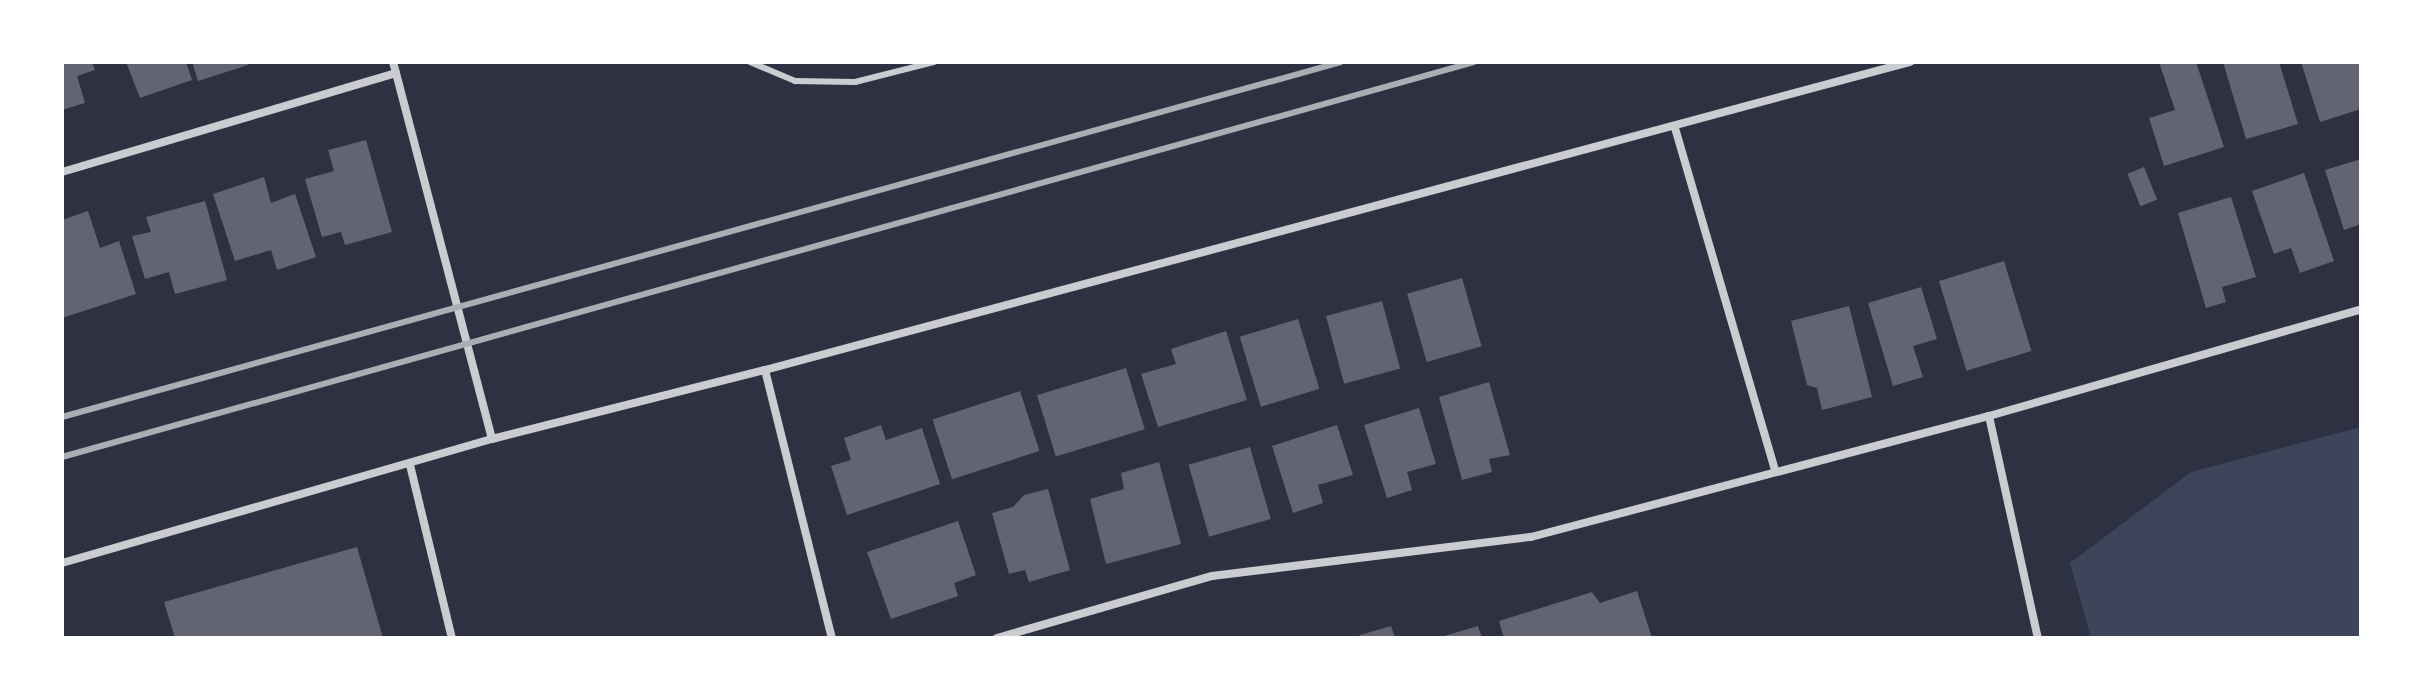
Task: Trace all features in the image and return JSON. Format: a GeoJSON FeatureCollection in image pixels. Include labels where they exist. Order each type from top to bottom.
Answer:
{"type":"FeatureCollection","features":[{"type":"Feature","properties":{"kind":"street"},"geometry":{"type":"LineString","coordinates":[[393,62],[492,439]]}},
{"type":"Feature","properties":{"kind":"street"},"geometry":{"type":"LineString","coordinates":[[62,563],[492,439],[765,370],[1675,128],[1910,62]]}},
{"type":"Feature","properties":{"kind":"street"},"geometry":{"type":"LineString","coordinates":[[62,172],[396,73]]}},
{"type":"Feature","properties":{"kind":"street"},"geometry":{"type":"LineString","coordinates":[[1675,128],[1775,471]]}},
{"type":"Feature","properties":{"kind":"street"},"geometry":{"type":"LineString","coordinates":[[997,638],[1212,576],[1531,537],[1989,416],[2361,309]]}},
{"type":"Feature","properties":{"kind":"street"},"geometry":{"type":"LineString","coordinates":[[765,370],[832,638]]}},
{"type":"Feature","properties":{"kind":"street"},"geometry":{"type":"LineString","coordinates":[[1989,416],[2038,638]]}},
{"type":"Feature","properties":{"kind":"street"},"geometry":{"type":"LineString","coordinates":[[410,465],[452,638]]}},
{"type":"Feature","properties":{"kind":"lane"},"geometry":{"type":"LineString","coordinates":[[750,62],[795,81],[855,82],[934,62]]}},
{"type":"Feature","properties":{"kind":"shaded area"},"geometry":{"type":"Polygon","coordinates":[[[2361,427],[2361,638],[2091,638],[2070,563],[2191,472],[2361,427]]]}},
{"type":"Feature","properties":{"kind":"building"},"geometry":{"type":"Polygon","coordinates":[[[62,62],[92,62],[95,70],[77,76],[85,103],[62,110],[62,62]]]}},
{"type":"Feature","properties":{"kind":"building"},"geometry":{"type":"Polygon","coordinates":[[[126,62],[186,62],[192,80],[140,98],[126,62]]]}},
{"type":"Feature","properties":{"kind":"building"},"geometry":{"type":"Polygon","coordinates":[[[192,62],[247,62],[248,65],[198,81],[192,62]]]}},
{"type":"Feature","properties":{"kind":"building"},"geometry":{"type":"Polygon","coordinates":[[[2159,62],[2196,62],[2224,147],[2164,166],[2149,118],[2175,110],[2159,62]]]}},
{"type":"Feature","properties":{"kind":"building"},"geometry":{"type":"Polygon","coordinates":[[[2223,62],[2279,62],[2298,124],[2246,139],[2223,62]]]}},
{"type":"Feature","properties":{"kind":"building"},"geometry":{"type":"Polygon","coordinates":[[[2301,62],[2361,62],[2361,109],[2320,122],[2301,62]]]}},
{"type":"Feature","properties":{"kind":"building"},"geometry":{"type":"Polygon","coordinates":[[[366,140],[392,232],[345,245],[341,232],[322,237],[305,179],[334,171],[328,150],[366,140]]]}},
{"type":"Feature","properties":{"kind":"building"},"geometry":{"type":"Polygon","coordinates":[[[2361,159],[2361,224],[2344,230],[2325,170],[2361,159]]]}},
{"type":"Feature","properties":{"kind":"building"},"geometry":{"type":"Polygon","coordinates":[[[2144,167],[2157,199],[2140,206],[2127,174],[2144,167]]]}},
{"type":"Feature","properties":{"kind":"building"},"geometry":{"type":"Polygon","coordinates":[[[2304,173],[2334,261],[2300,273],[2291,248],[2274,254],[2252,191],[2304,173]]]}},
{"type":"Feature","properties":{"kind":"building"},"geometry":{"type":"Polygon","coordinates":[[[264,177],[271,203],[295,194],[316,257],[277,270],[271,250],[235,261],[213,194],[264,177]]]}},
{"type":"Feature","properties":{"kind":"building"},"geometry":{"type":"Polygon","coordinates":[[[2231,197],[2256,277],[2222,287],[2226,302],[2206,308],[2178,213],[2231,197]]]}},
{"type":"Feature","properties":{"kind":"building"},"geometry":{"type":"Polygon","coordinates":[[[205,201],[227,280],[175,294],[169,272],[145,279],[132,236],[151,232],[146,217],[205,201]]]}},
{"type":"Feature","properties":{"kind":"building"},"geometry":{"type":"Polygon","coordinates":[[[88,211],[100,248],[119,241],[136,294],[62,318],[62,220],[88,211]]]}},
{"type":"Feature","properties":{"kind":"building"},"geometry":{"type":"Polygon","coordinates":[[[2004,261],[2031,351],[1966,371],[1939,281],[2004,261]]]}},
{"type":"Feature","properties":{"kind":"building"},"geometry":{"type":"Polygon","coordinates":[[[1462,278],[1482,346],[1427,362],[1407,294],[1462,278]]]}},
{"type":"Feature","properties":{"kind":"building"},"geometry":{"type":"Polygon","coordinates":[[[1921,287],[1937,339],[1913,346],[1923,377],[1893,386],[1868,303],[1921,287]]]}},
{"type":"Feature","properties":{"kind":"building"},"geometry":{"type":"Polygon","coordinates":[[[1382,301],[1400,369],[1344,384],[1326,316],[1382,301]]]}},
{"type":"Feature","properties":{"kind":"building"},"geometry":{"type":"Polygon","coordinates":[[[1849,306],[1872,397],[1822,410],[1817,388],[1807,385],[1791,321],[1849,306]]]}},
{"type":"Feature","properties":{"kind":"building"},"geometry":{"type":"Polygon","coordinates":[[[1298,319],[1319,389],[1261,407],[1240,337],[1298,319]]]}},
{"type":"Feature","properties":{"kind":"building"},"geometry":{"type":"Polygon","coordinates":[[[1226,331],[1247,400],[1158,427],[1141,374],[1176,364],[1171,349],[1226,331]]]}},
{"type":"Feature","properties":{"kind":"building"},"geometry":{"type":"Polygon","coordinates":[[[1126,368],[1145,429],[1056,456],[1037,395],[1126,368]]]}},
{"type":"Feature","properties":{"kind":"building"},"geometry":{"type":"Polygon","coordinates":[[[1489,382],[1510,455],[1489,459],[1492,472],[1462,480],[1439,397],[1489,382]]]}},
{"type":"Feature","properties":{"kind":"building"},"geometry":{"type":"Polygon","coordinates":[[[1020,391],[1039,451],[952,479],[933,419],[1020,391]]]}},
{"type":"Feature","properties":{"kind":"building"},"geometry":{"type":"Polygon","coordinates":[[[1419,408],[1436,464],[1407,472],[1412,490],[1387,498],[1364,425],[1419,408]]]}},
{"type":"Feature","properties":{"kind":"building"},"geometry":{"type":"Polygon","coordinates":[[[881,425],[886,440],[922,428],[940,484],[847,515],[831,466],[851,460],[844,438],[881,425]]]}},
{"type":"Feature","properties":{"kind":"building"},"geometry":{"type":"Polygon","coordinates":[[[1337,425],[1353,475],[1318,485],[1323,503],[1293,513],[1272,446],[1337,425]]]}},
{"type":"Feature","properties":{"kind":"building"},"geometry":{"type":"Polygon","coordinates":[[[1250,447],[1271,519],[1209,537],[1188,465],[1250,447]]]}},
{"type":"Feature","properties":{"kind":"building"},"geometry":{"type":"Polygon","coordinates":[[[1159,462],[1181,544],[1106,564],[1090,499],[1124,489],[1121,473],[1159,462]]]}},
{"type":"Feature","properties":{"kind":"building"},"geometry":{"type":"Polygon","coordinates":[[[1048,489],[1070,570],[1029,582],[1025,570],[1009,574],[992,513],[1013,507],[1024,495],[1048,489]]]}},
{"type":"Feature","properties":{"kind":"building"},"geometry":{"type":"Polygon","coordinates":[[[958,521],[976,575],[954,583],[958,596],[891,619],[867,552],[958,521]]]}},
{"type":"Feature","properties":{"kind":"building"},"geometry":{"type":"Polygon","coordinates":[[[357,547],[383,638],[175,638],[164,602],[357,547]]]}},
{"type":"Feature","properties":{"kind":"building"},"geometry":{"type":"Polygon","coordinates":[[[1637,591],[1652,638],[1504,638],[1499,621],[1592,592],[1600,603],[1637,591]]]}},
{"type":"Feature","properties":{"kind":"building"},"geometry":{"type":"Polygon","coordinates":[[[1391,626],[1395,638],[1358,638],[1360,635],[1391,626]]]}},
{"type":"Feature","properties":{"kind":"building"},"geometry":{"type":"Polygon","coordinates":[[[1478,626],[1482,638],[1441,638],[1441,637],[1478,626]]]}},
{"type":"Feature","properties":{"kind":"railway"},"geometry":{"type":"LineString","coordinates":[[62,417],[1341,62]]}},
{"type":"Feature","properties":{"kind":"railway"},"geometry":{"type":"LineString","coordinates":[[62,457],[1474,62]]}}]}
